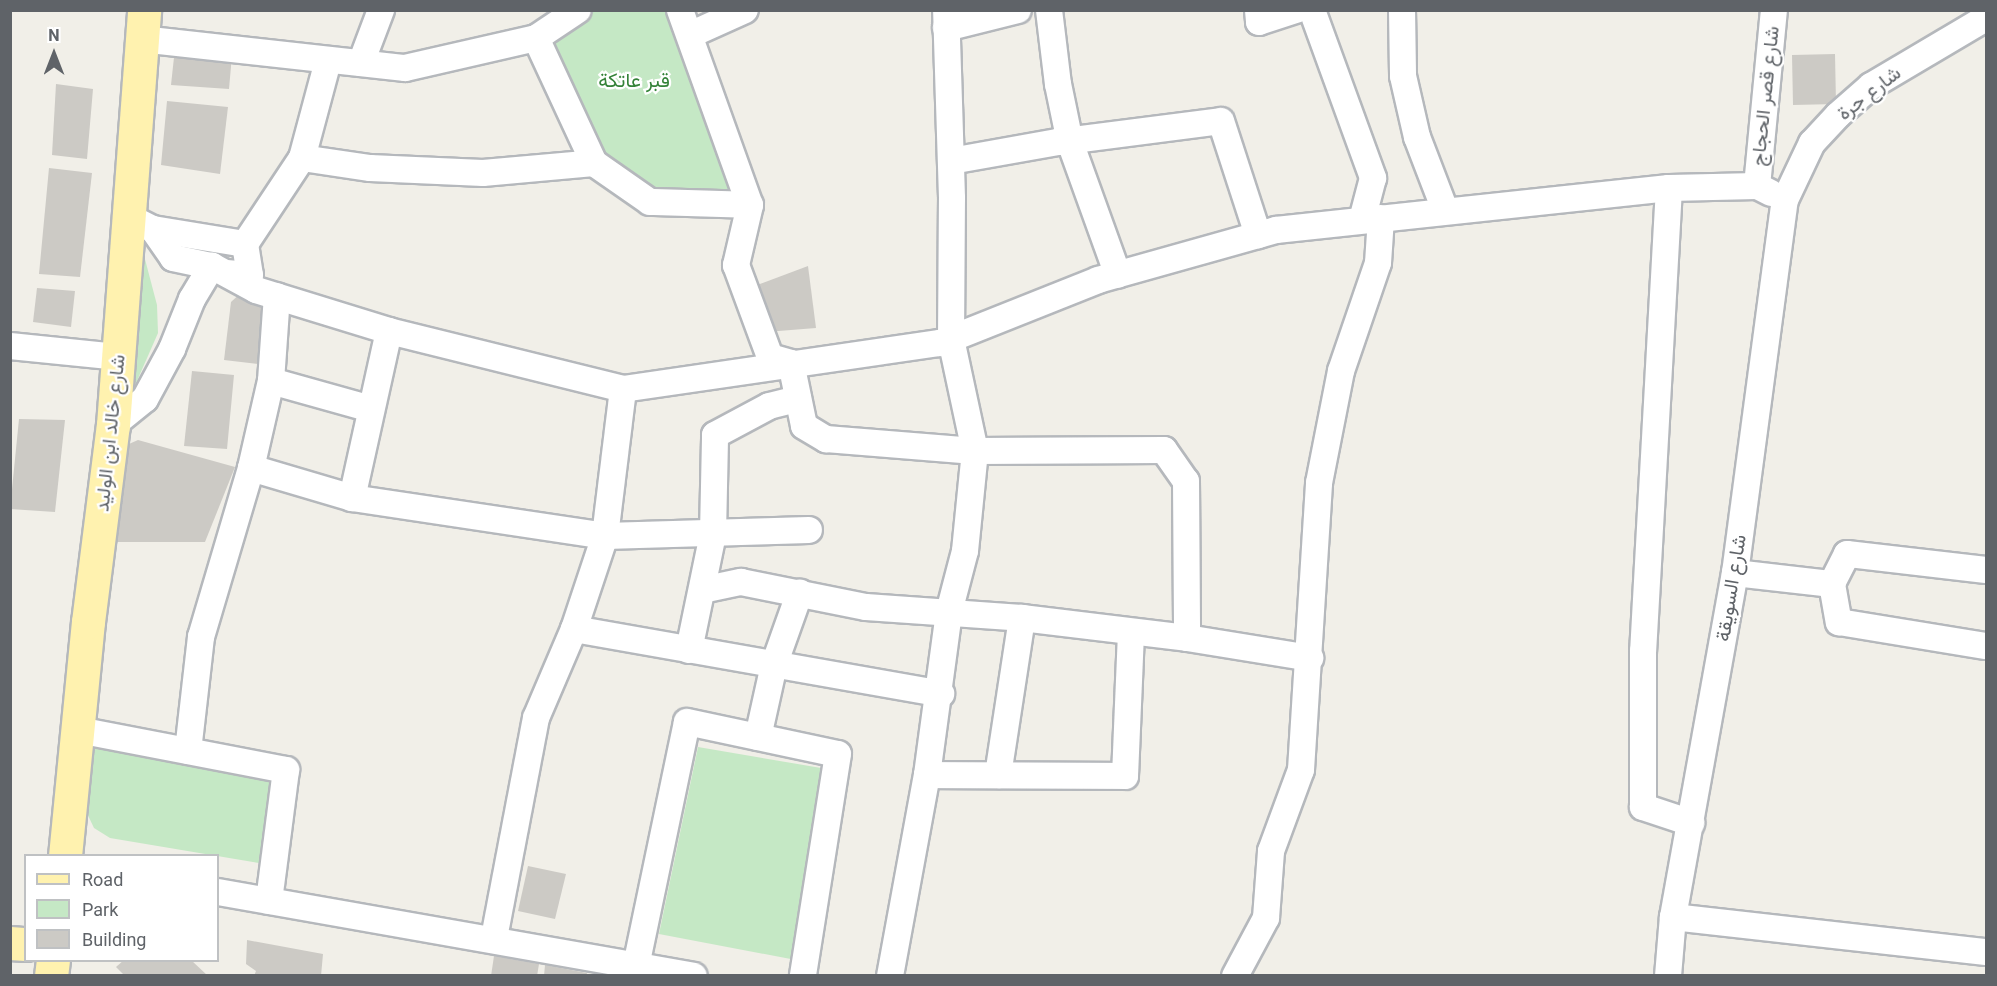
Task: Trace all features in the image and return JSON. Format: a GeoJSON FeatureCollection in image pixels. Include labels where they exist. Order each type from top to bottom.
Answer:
{"type":"FeatureCollection","features":[{"type":"Feature","properties":{"kind":"main road","name":"شارع خالد ابن الوليد"},"geometry":{"type":"LineString","coordinates":[[65,854],[119,357],[142,223],[143,25]]}},
{"type":"Feature","properties":{"kind":"street"},"geometry":{"type":"LineString","coordinates":[[361,63],[381,10]]}},
{"type":"Feature","properties":{"kind":"street"},"geometry":{"type":"LineString","coordinates":[[143,25],[328,61],[405,68],[536,38],[578,10]]}},
{"type":"Feature","properties":{"kind":"street"},"geometry":{"type":"LineString","coordinates":[[680,10],[692,34],[750,205],[736,265],[770,357],[791,363]]}},
{"type":"Feature","properties":{"kind":"street"},"geometry":{"type":"LineString","coordinates":[[692,34],[745,10]]}},
{"type":"Feature","properties":{"kind":"street"},"geometry":{"type":"LineString","coordinates":[[890,975],[927,775],[940,694],[949,612],[965,551],[975,451],[951,339],[951,161],[946,19],[1018,10]]}},
{"type":"Feature","properties":{"kind":"street"},"geometry":{"type":"LineString","coordinates":[[1050,10],[1058,84],[1070,142],[1118,275]]}},
{"type":"Feature","properties":{"kind":"street"},"geometry":{"type":"LineString","coordinates":[[1258,10],[1259,22],[1295,10]]}},
{"type":"Feature","properties":{"kind":"street"},"geometry":{"type":"LineString","coordinates":[[1235,975],[1266,918],[1271,851],[1301,770],[1310,658],[1319,483],[1341,371],[1378,263],[1372,219],[1373,178],[1312,10]]}},
{"type":"Feature","properties":{"kind":"street"},"geometry":{"type":"LineString","coordinates":[[1402,10],[1408,96],[1417,137],[1445,210]]}},
{"type":"Feature","properties":{"kind":"street","name":"شارع قصر الحجاج"},"geometry":{"type":"LineString","coordinates":[[1774,10],[1757,186],[1785,200]]}},
{"type":"Feature","properties":{"kind":"street","name":"شارع جرة"},"geometry":{"type":"LineString","coordinates":[[1785,200],[1812,143],[1838,115],[1871,86],[1986,18]]}},
{"type":"Feature","properties":{"kind":"street"},"geometry":{"type":"LineString","coordinates":[[536,38],[594,163],[650,202],[750,205]]}},
{"type":"Feature","properties":{"kind":"street"},"geometry":{"type":"LineString","coordinates":[[142,223],[172,258],[250,275],[245,244],[302,159],[328,61]]}},
{"type":"Feature","properties":{"kind":"street"},"geometry":{"type":"LineString","coordinates":[[951,161],[1221,121],[1258,235]]}},
{"type":"Feature","properties":{"kind":"street"},"geometry":{"type":"LineString","coordinates":[[302,159],[370,168],[483,173],[594,163]]}},
{"type":"Feature","properties":{"kind":"street"},"geometry":{"type":"LineString","coordinates":[[221,270],[256,290],[388,331],[623,389],[951,339],[1118,275],[1258,235],[1445,210],[1670,188],[1757,186]]}},
{"type":"Feature","properties":{"kind":"street"},"geometry":{"type":"LineString","coordinates":[[1670,188],[1643,651],[1643,807],[1691,824]]}},
{"type":"Feature","properties":{"kind":"street","name":"شارع السويقة"},"geometry":{"type":"LineString","coordinates":[[1668,975],[1673,917],[1735,573],[1785,200]]}},
{"type":"Feature","properties":{"kind":"street"},"geometry":{"type":"LineString","coordinates":[[142,223],[245,244]]}},
{"type":"Feature","properties":{"kind":"street"},"geometry":{"type":"LineString","coordinates":[[113,425],[145,399],[221,270]]}},
{"type":"Feature","properties":{"kind":"street"},"geometry":{"type":"LineString","coordinates":[[188,751],[201,637],[251,468],[271,381],[277,296]]}},
{"type":"Feature","properties":{"kind":"street"},"geometry":{"type":"LineString","coordinates":[[352,498],[388,331]]}},
{"type":"Feature","properties":{"kind":"street"},"geometry":{"type":"LineString","coordinates":[[10,346],[119,357]]}},
{"type":"Feature","properties":{"kind":"street"},"geometry":{"type":"LineString","coordinates":[[791,363],[804,426],[826,439],[975,451],[1164,450],[1186,481],[1186,638]]}},
{"type":"Feature","properties":{"kind":"street"},"geometry":{"type":"LineString","coordinates":[[271,381],[371,409]]}},
{"type":"Feature","properties":{"kind":"street"},"geometry":{"type":"LineString","coordinates":[[494,938],[536,718],[574,629],[604,536],[623,389]]}},
{"type":"Feature","properties":{"kind":"street"},"geometry":{"type":"LineString","coordinates":[[689,650],[713,534],[715,435],[769,406],[798,399]]}},
{"type":"Feature","properties":{"kind":"street"},"geometry":{"type":"LineString","coordinates":[[251,468],[352,498],[604,536],[809,531]]}},
{"type":"Feature","properties":{"kind":"street"},"geometry":{"type":"LineString","coordinates":[[1986,570],[1847,554],[1832,584],[1839,622],[1986,646]]}},
{"type":"Feature","properties":{"kind":"street"},"geometry":{"type":"LineString","coordinates":[[1735,573],[1832,584]]}},
{"type":"Feature","properties":{"kind":"street"},"geometry":{"type":"LineString","coordinates":[[702,590],[741,582],[866,607],[1022,618],[1186,638],[1310,658]]}},
{"type":"Feature","properties":{"kind":"street"},"geometry":{"type":"LineString","coordinates":[[758,737],[774,665],[800,592]]}},
{"type":"Feature","properties":{"kind":"street"},"geometry":{"type":"LineString","coordinates":[[998,775],[1022,618]]}},
{"type":"Feature","properties":{"kind":"street"},"geometry":{"type":"LineString","coordinates":[[574,629],[940,694]]}},
{"type":"Feature","properties":{"kind":"street"},"geometry":{"type":"LineString","coordinates":[[927,775],[1125,776],[1131,633]]}},
{"type":"Feature","properties":{"kind":"street"},"geometry":{"type":"LineString","coordinates":[[636,966],[687,722],[838,754],[803,975]]}},
{"type":"Feature","properties":{"kind":"street"},"geometry":{"type":"LineString","coordinates":[[78,730],[286,770],[269,901]]}},
{"type":"Feature","properties":{"kind":"street"},"geometry":{"type":"LineString","coordinates":[[219,892],[494,938],[694,975]]}},
{"type":"Feature","properties":{"kind":"street"},"geometry":{"type":"LineString","coordinates":[[1673,917],[1986,952]]}},
{"type":"Feature","properties":{"kind":"green space","name":"قبر عاتكة"},"geometry":{"type":"Polygon","coordinates":[[[578,11],[679,11],[745,205],[650,202],[594,163],[539,36],[578,11]]]}},
{"type":"Feature","properties":{"kind":"green space"},"geometry":{"type":"Polygon","coordinates":[[[141,244],[157,305],[158,333],[133,390],[114,409],[141,244]]]}},
{"type":"Feature","properties":{"kind":"green space"},"geometry":{"type":"Polygon","coordinates":[[[94,746],[271,776],[259,863],[219,856],[219,854],[205,854],[110,838],[94,828],[84,807],[94,746]]]}},
{"type":"Feature","properties":{"kind":"green space"},"geometry":{"type":"Polygon","coordinates":[[[698,747],[821,768],[796,960],[659,934],[698,747]]]}},
{"type":"Feature","properties":{"kind":"building"},"geometry":{"type":"Polygon","coordinates":[[[175,48],[232,55],[229,89],[171,85],[175,48]]]}},
{"type":"Feature","properties":{"kind":"building"},"geometry":{"type":"Polygon","coordinates":[[[1835,54],[1836,104],[1793,105],[1792,55],[1835,54]]]}},
{"type":"Feature","properties":{"kind":"building"},"geometry":{"type":"Polygon","coordinates":[[[56,84],[93,89],[87,159],[52,155],[56,84]]]}},
{"type":"Feature","properties":{"kind":"building"},"geometry":{"type":"Polygon","coordinates":[[[167,101],[228,107],[220,174],[161,165],[167,101]]]}},
{"type":"Feature","properties":{"kind":"building"},"geometry":{"type":"Polygon","coordinates":[[[49,168],[92,173],[80,277],[39,274],[49,168]]]}},
{"type":"Feature","properties":{"kind":"building"},"geometry":{"type":"Polygon","coordinates":[[[808,266],[816,328],[766,332],[757,285],[808,266]]]}},
{"type":"Feature","properties":{"kind":"building"},"geometry":{"type":"Polygon","coordinates":[[[37,288],[75,291],[71,327],[33,322],[37,288]]]}},
{"type":"Feature","properties":{"kind":"building"},"geometry":{"type":"Polygon","coordinates":[[[243,291],[271,299],[266,365],[224,360],[231,302],[243,291]]]}},
{"type":"Feature","properties":{"kind":"building"},"geometry":{"type":"Polygon","coordinates":[[[192,371],[234,375],[227,449],[184,446],[192,371]]]}},
{"type":"Feature","properties":{"kind":"building"},"geometry":{"type":"Polygon","coordinates":[[[19,419],[65,420],[55,512],[10,509],[19,419]]]}},
{"type":"Feature","properties":{"kind":"building"},"geometry":{"type":"Polygon","coordinates":[[[138,440],[235,467],[205,542],[101,542],[113,451],[138,440]]]}},
{"type":"Feature","properties":{"kind":"building"},"geometry":{"type":"Polygon","coordinates":[[[528,866],[566,874],[555,919],[518,911],[528,866]]]}},
{"type":"Feature","properties":{"kind":"building"},"geometry":{"type":"Polygon","coordinates":[[[247,940],[323,954],[321,976],[254,976],[256,971],[246,964],[247,940]]]}},
{"type":"Feature","properties":{"kind":"building"},"geometry":{"type":"Polygon","coordinates":[[[494,956],[539,964],[537,976],[491,976],[494,956]]]}},
{"type":"Feature","properties":{"kind":"building"},"geometry":{"type":"Polygon","coordinates":[[[122,962],[193,962],[208,976],[125,976],[116,967],[122,962]]]}},
{"type":"Feature","properties":{"kind":"building"},"geometry":{"type":"Polygon","coordinates":[[[545,965],[587,973],[586,976],[544,976],[545,965]]]}}]}
